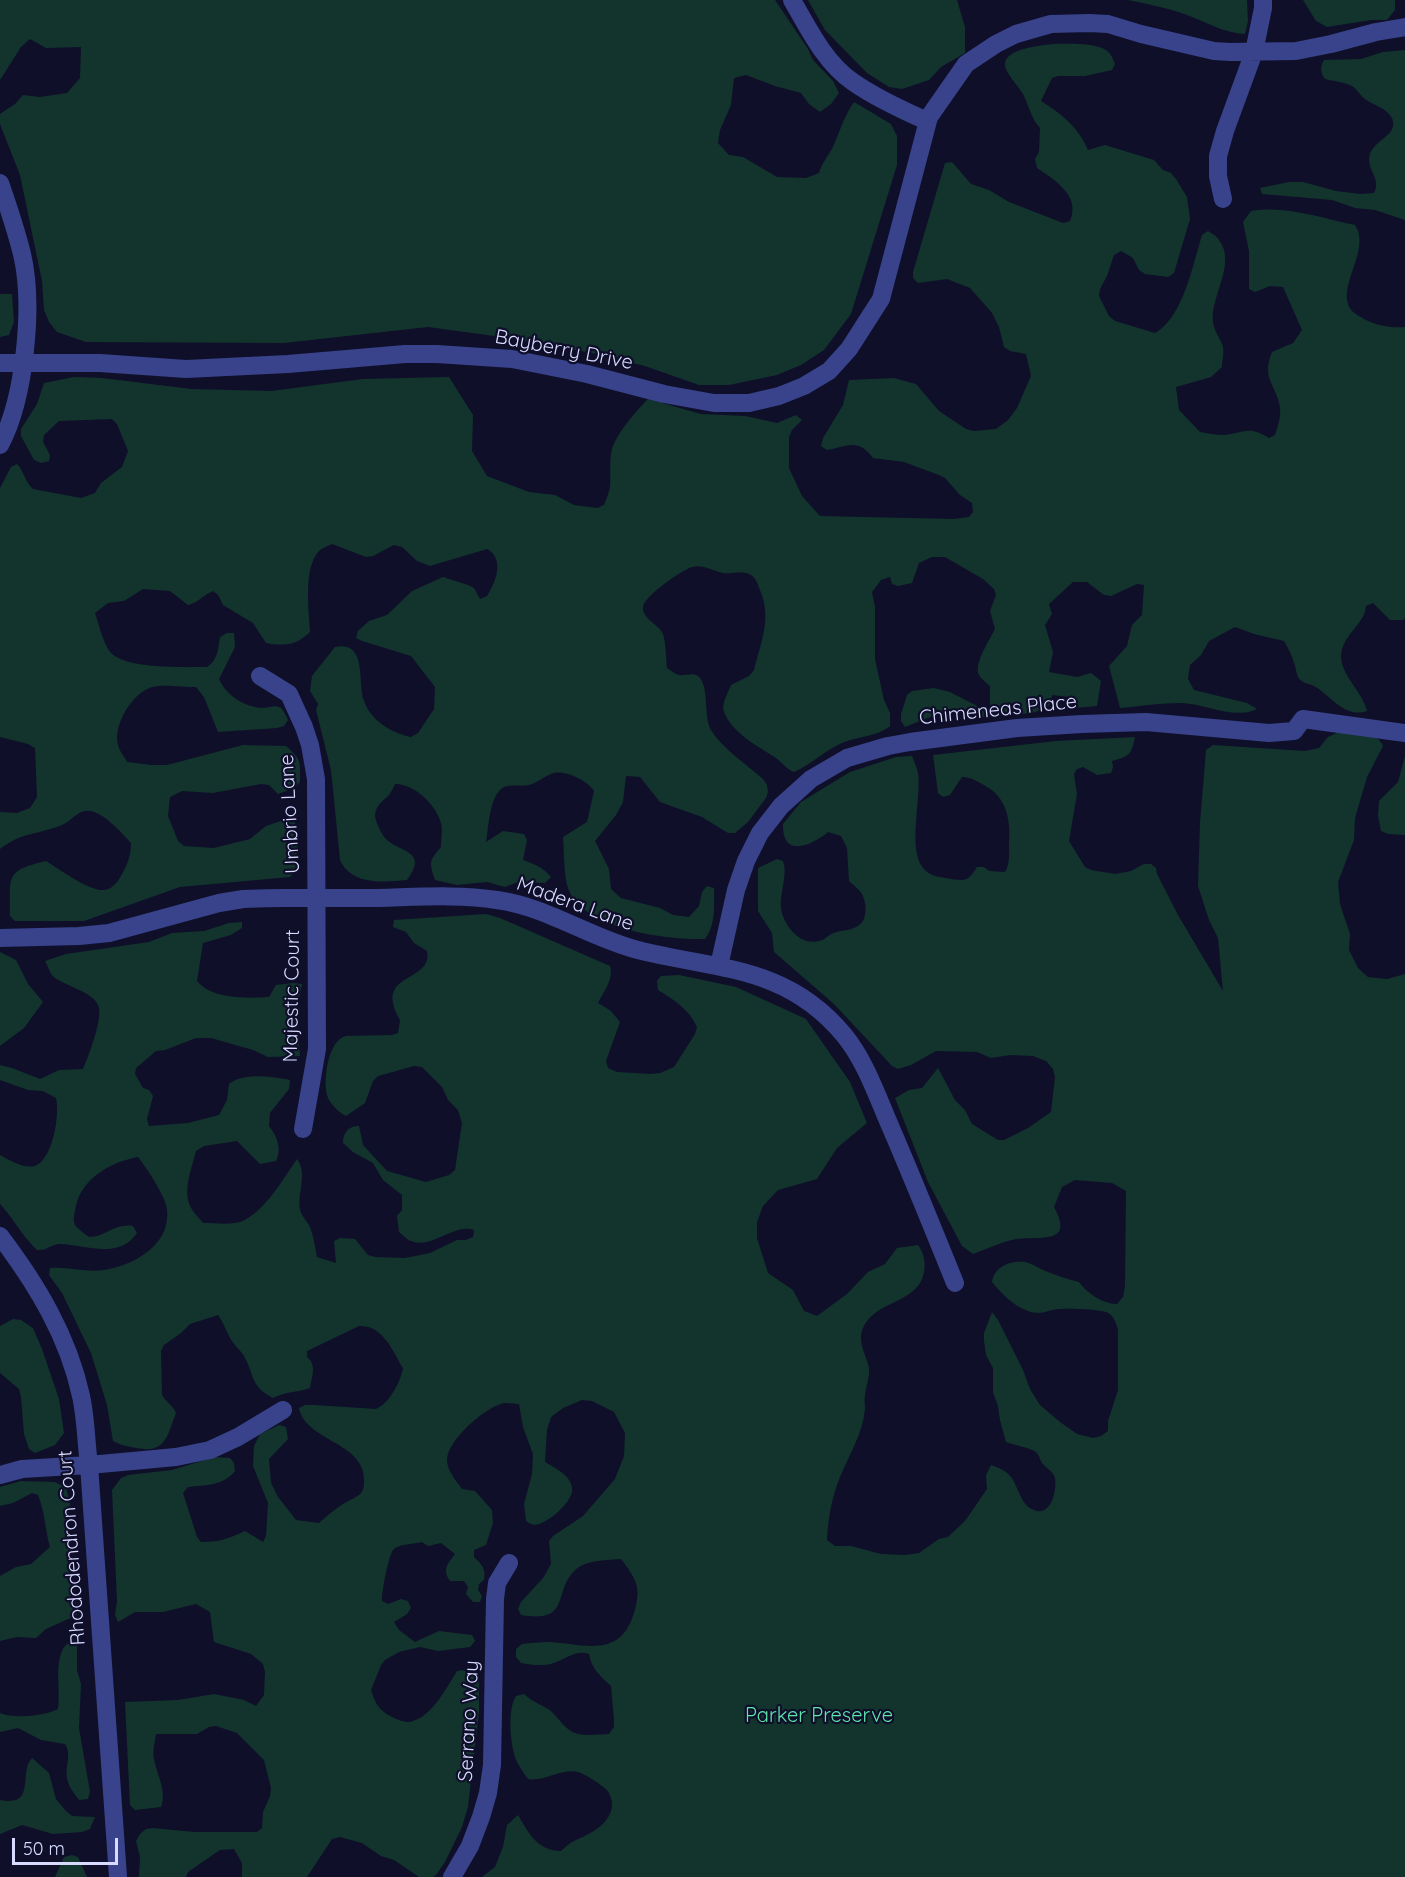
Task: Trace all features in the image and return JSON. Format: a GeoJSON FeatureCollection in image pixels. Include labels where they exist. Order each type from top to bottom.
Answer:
{"type":"FeatureCollection","features":[{"type":"Feature","properties":{"kind":"street"},"geometry":{"type":"LineString","coordinates":[[792,0],[831,62],[852,82],[927,122],[966,64],[1016,34],[1051,24],[1089,22],[1108,24],[1214,51],[1254,52],[1296,51],[1405,27]]}},
{"type":"Feature","properties":{"kind":"street"},"geometry":{"type":"LineString","coordinates":[[1223,199],[1218,176],[1218,156],[1225,130],[1254,52],[1263,0]]}},
{"type":"Feature","properties":{"kind":"street","name":"Bayberry Drive"},"geometry":{"type":"LineString","coordinates":[[0,363],[100,363],[186,369],[288,364],[405,354],[437,354],[512,359],[714,404],[749,404],[804,386],[829,371],[849,349],[882,298],[927,122]]}},
{"type":"Feature","properties":{"kind":"street"},"geometry":{"type":"LineString","coordinates":[[0,183],[22,256],[27,294],[23,363],[16,400],[0,445]]}},
{"type":"Feature","properties":{"kind":"street","name":"Umbrio Lane"},"geometry":{"type":"LineString","coordinates":[[260,676],[289,694],[310,745],[315,778],[316,898]]}},
{"type":"Feature","properties":{"kind":"street","name":"Chimeneas Place"},"geometry":{"type":"LineString","coordinates":[[719,966],[736,890],[746,861],[760,833],[781,806],[811,779],[847,758],[888,747],[934,739],[1017,728],[1108,723],[1146,722],[1269,733],[1294,730],[1303,719],[1405,733]]}},
{"type":"Feature","properties":{"kind":"street","name":"Madera Lane"},"geometry":{"type":"LineString","coordinates":[[0,938],[99,934],[219,903],[266,898],[454,897],[497,900],[548,914],[619,945],[746,972],[769,980],[790,990],[828,1018],[859,1056],[956,1283]]}},
{"type":"Feature","properties":{"kind":"street","name":"Majestic Court"},"geometry":{"type":"LineString","coordinates":[[303,1129],[317,1049],[316,898]]}},
{"type":"Feature","properties":{"kind":"street","name":"Rhododendron Court"},"geometry":{"type":"LineString","coordinates":[[0,1236],[42,1296],[65,1344],[82,1398],[89,1465],[118,1877]]}},
{"type":"Feature","properties":{"kind":"street"},"geometry":{"type":"LineString","coordinates":[[0,1475],[22,1468],[176,1457],[210,1450],[238,1437],[283,1410]]}},
{"type":"Feature","properties":{"kind":"street","name":"Serrano Way"},"geometry":{"type":"LineString","coordinates":[[452,1877],[470,1846],[482,1816],[488,1792],[492,1765],[495,1599],[497,1583],[509,1563]]}},
{"type":"Feature","properties":{"kind":"green space"},"geometry":{"type":"Polygon","coordinates":[[[0,0],[775,0],[813,60],[833,81],[839,93],[831,104],[820,112],[809,104],[801,93],[746,75],[734,78],[731,105],[720,130],[718,143],[729,155],[743,157],[777,177],[806,178],[819,173],[854,102],[891,124],[897,136],[897,165],[851,314],[824,350],[801,365],[777,375],[729,385],[699,385],[645,366],[597,354],[428,327],[284,343],[86,342],[57,332],[49,322],[44,310],[42,281],[20,175],[0,124],[0,114],[15,104],[23,95],[40,97],[67,93],[80,78],[81,47],[46,48],[30,39],[21,47],[0,80],[0,0]]]}},
{"type":"Feature","properties":{"kind":"green space"},"geometry":{"type":"Polygon","coordinates":[[[808,0],[957,0],[965,27],[965,53],[941,67],[929,80],[902,89],[889,87],[867,73],[825,30],[808,0]]]}},
{"type":"Feature","properties":{"kind":"green space"},"geometry":{"type":"Polygon","coordinates":[[[1128,0],[1247,0],[1248,21],[1245,34],[1222,29],[1173,10],[1128,0]]]}},
{"type":"Feature","properties":{"kind":"green space"},"geometry":{"type":"Polygon","coordinates":[[[1303,0],[1395,0],[1395,10],[1387,20],[1371,20],[1327,27],[1316,21],[1303,0]]]}},
{"type":"Feature","properties":{"kind":"green space"},"geometry":{"type":"Polygon","coordinates":[[[1052,44],[1096,46],[1108,52],[1115,64],[1112,70],[1085,76],[1052,78],[1041,101],[1069,122],[1088,150],[1105,145],[1154,160],[1163,170],[1171,173],[1187,197],[1190,219],[1174,273],[1168,277],[1145,274],[1139,270],[1133,258],[1121,251],[1114,255],[1099,296],[1109,316],[1115,321],[1155,333],[1165,326],[1180,303],[1191,275],[1202,235],[1208,231],[1218,239],[1224,249],[1224,270],[1213,312],[1215,331],[1223,346],[1222,367],[1211,377],[1176,387],[1179,410],[1200,432],[1224,435],[1251,431],[1269,438],[1275,435],[1280,418],[1280,407],[1270,381],[1269,361],[1272,352],[1293,343],[1302,330],[1283,287],[1270,286],[1255,292],[1249,289],[1249,251],[1243,222],[1251,211],[1290,211],[1355,225],[1359,235],[1359,246],[1347,292],[1352,311],[1374,323],[1389,327],[1405,327],[1405,618],[1390,620],[1373,603],[1366,606],[1363,616],[1341,651],[1344,669],[1367,711],[1359,713],[1345,709],[1314,686],[1301,681],[1284,641],[1235,627],[1209,641],[1201,655],[1190,665],[1188,679],[1194,690],[1247,703],[1257,709],[1239,713],[1182,703],[1120,708],[1109,666],[1127,646],[1132,625],[1142,615],[1144,585],[1137,584],[1111,596],[1104,595],[1087,582],[1073,582],[1049,604],[1052,614],[1045,625],[1053,652],[1049,672],[1077,677],[1091,673],[1101,681],[1097,706],[1075,708],[1070,704],[1069,697],[1052,695],[1047,708],[1032,713],[979,717],[950,709],[905,727],[901,721],[901,714],[907,695],[912,691],[934,688],[950,692],[985,710],[990,706],[990,686],[980,677],[978,665],[995,629],[990,611],[996,595],[994,589],[983,579],[945,557],[932,557],[919,563],[912,583],[898,586],[892,584],[890,577],[881,580],[872,592],[875,607],[875,659],[884,700],[890,713],[890,726],[885,730],[836,746],[794,772],[733,727],[723,709],[731,685],[749,676],[754,670],[760,650],[765,610],[757,582],[751,575],[745,573],[723,573],[704,567],[692,567],[656,590],[645,602],[643,611],[662,632],[667,668],[679,675],[698,676],[704,687],[707,717],[711,730],[728,750],[763,779],[768,792],[748,822],[735,833],[728,833],[702,817],[660,802],[640,777],[626,776],[623,802],[616,815],[595,841],[609,869],[611,889],[621,898],[660,908],[673,915],[689,917],[699,906],[702,892],[707,886],[714,888],[713,921],[705,939],[649,934],[628,930],[590,914],[577,902],[568,888],[563,837],[587,822],[594,791],[582,780],[564,773],[551,774],[529,785],[504,787],[497,794],[490,814],[486,842],[503,831],[524,834],[527,840],[523,860],[538,866],[551,877],[545,883],[518,882],[505,887],[487,882],[457,885],[435,880],[431,862],[441,847],[441,823],[435,809],[424,797],[410,788],[395,784],[389,795],[378,806],[375,818],[385,838],[414,858],[413,870],[407,880],[379,881],[360,878],[345,868],[340,860],[331,770],[316,710],[318,704],[310,691],[312,676],[335,647],[352,650],[357,656],[362,693],[367,708],[383,725],[397,732],[411,737],[418,733],[434,709],[435,687],[411,656],[362,641],[356,638],[358,631],[369,621],[387,615],[412,591],[443,577],[474,588],[480,599],[487,596],[496,578],[497,565],[493,553],[487,549],[430,566],[417,561],[402,547],[394,545],[373,556],[366,557],[332,544],[320,550],[311,568],[308,590],[310,632],[305,637],[284,645],[266,643],[253,623],[223,605],[213,591],[188,605],[170,591],[143,589],[124,601],[108,603],[95,613],[108,649],[125,661],[138,664],[207,667],[215,658],[220,637],[227,633],[234,633],[235,647],[219,679],[222,685],[242,703],[262,708],[276,706],[281,708],[288,720],[284,726],[218,732],[204,697],[196,687],[157,686],[145,690],[131,703],[118,728],[118,745],[127,762],[151,765],[167,765],[243,745],[286,746],[295,755],[300,765],[300,782],[294,788],[278,794],[269,785],[261,784],[213,793],[182,791],[170,797],[168,816],[178,841],[184,846],[214,848],[250,839],[266,826],[293,817],[298,832],[296,865],[290,877],[180,887],[84,921],[15,921],[10,916],[10,884],[12,878],[22,868],[46,861],[83,884],[105,890],[113,886],[121,876],[131,847],[131,843],[106,819],[95,812],[86,811],[62,825],[18,838],[0,849],[0,812],[17,813],[30,808],[37,797],[35,748],[0,737],[0,488],[11,467],[17,464],[33,489],[81,498],[95,493],[101,483],[122,467],[128,451],[117,424],[112,419],[59,421],[44,435],[43,442],[50,455],[49,461],[41,463],[34,460],[21,436],[21,429],[37,404],[44,383],[74,377],[102,378],[191,389],[271,391],[363,379],[449,377],[473,415],[472,451],[487,476],[529,492],[555,495],[574,505],[597,508],[604,505],[610,489],[614,443],[627,422],[648,399],[701,414],[745,416],[777,423],[796,415],[802,420],[792,430],[789,437],[789,468],[802,496],[820,516],[954,519],[969,517],[973,512],[972,503],[939,475],[904,462],[873,458],[858,446],[827,450],[821,446],[823,438],[843,405],[849,380],[894,378],[916,384],[939,411],[966,429],[974,431],[996,429],[1008,420],[1017,408],[1031,376],[1026,354],[1010,351],[1004,347],[999,327],[992,313],[970,288],[947,279],[918,283],[913,278],[913,272],[945,163],[952,162],[971,184],[989,190],[1009,202],[1063,223],[1070,221],[1072,204],[1069,196],[1058,183],[1037,168],[1035,159],[1039,152],[1040,128],[1023,94],[1010,77],[1005,64],[1013,53],[1020,50],[1052,44]]]}},
{"type":"Feature","properties":{"kind":"green space"},"geometry":{"type":"Polygon","coordinates":[[[1405,50],[1405,220],[1332,200],[1262,194],[1260,188],[1289,182],[1303,182],[1336,191],[1374,193],[1376,183],[1370,164],[1370,154],[1392,130],[1391,116],[1365,99],[1352,86],[1325,79],[1321,67],[1324,60],[1361,59],[1383,52],[1405,50]]]}},
{"type":"Feature","properties":{"kind":"green space"},"geometry":{"type":"Polygon","coordinates":[[[0,294],[12,294],[14,322],[9,335],[0,337],[0,294]]]}},
{"type":"Feature","properties":{"kind":"green space","name":"Parker Preserve"},"geometry":{"type":"Polygon","coordinates":[[[1341,731],[1371,735],[1383,746],[1367,777],[1355,818],[1354,840],[1338,882],[1340,904],[1350,934],[1349,950],[1358,968],[1368,977],[1387,979],[1405,974],[1405,1877],[482,1877],[495,1867],[503,1847],[507,1825],[518,1815],[535,1840],[546,1848],[561,1851],[604,1823],[611,1809],[612,1802],[607,1790],[578,1772],[572,1771],[540,1779],[528,1779],[518,1764],[511,1738],[513,1702],[516,1696],[524,1694],[551,1711],[565,1727],[577,1734],[609,1734],[614,1727],[611,1686],[594,1668],[589,1654],[579,1653],[544,1665],[521,1663],[516,1657],[516,1649],[522,1644],[549,1642],[600,1646],[610,1643],[628,1628],[634,1613],[637,1596],[636,1584],[621,1559],[594,1562],[579,1567],[570,1575],[559,1602],[549,1614],[521,1615],[518,1609],[521,1602],[543,1578],[551,1564],[549,1541],[583,1516],[615,1479],[624,1456],[625,1433],[614,1412],[592,1401],[582,1400],[563,1408],[551,1417],[547,1430],[545,1462],[562,1472],[571,1483],[572,1492],[561,1509],[539,1524],[535,1525],[526,1521],[524,1504],[532,1474],[533,1454],[523,1427],[519,1404],[503,1403],[485,1412],[459,1435],[453,1444],[447,1460],[452,1475],[462,1489],[475,1491],[492,1510],[493,1523],[486,1545],[474,1550],[474,1557],[484,1570],[484,1580],[479,1584],[478,1590],[482,1596],[480,1602],[473,1602],[466,1594],[468,1587],[464,1581],[450,1581],[446,1567],[455,1554],[441,1543],[428,1546],[422,1542],[400,1546],[394,1549],[390,1558],[382,1601],[388,1604],[401,1599],[408,1601],[411,1608],[407,1614],[394,1622],[399,1630],[415,1642],[439,1631],[472,1635],[475,1641],[470,1647],[438,1651],[420,1647],[399,1652],[381,1665],[371,1690],[383,1711],[398,1720],[410,1722],[420,1718],[433,1707],[457,1671],[463,1670],[475,1676],[479,1682],[479,1712],[468,1807],[462,1827],[436,1875],[419,1877],[362,1843],[340,1837],[332,1839],[307,1877],[242,1877],[242,1863],[234,1849],[220,1850],[188,1872],[186,1877],[139,1877],[140,1857],[136,1841],[146,1829],[257,1832],[262,1828],[263,1812],[271,1788],[264,1760],[237,1733],[216,1726],[197,1734],[156,1734],[153,1756],[163,1801],[161,1807],[135,1810],[130,1805],[125,1702],[178,1700],[214,1694],[244,1700],[256,1706],[264,1695],[265,1672],[263,1664],[251,1654],[214,1642],[210,1612],[196,1604],[163,1612],[135,1612],[118,1622],[115,1615],[117,1601],[112,1490],[121,1478],[128,1475],[172,1470],[215,1457],[230,1458],[234,1463],[235,1471],[225,1480],[214,1484],[188,1487],[183,1493],[197,1537],[201,1542],[213,1541],[245,1531],[263,1542],[266,1536],[268,1503],[253,1466],[254,1446],[260,1434],[279,1425],[286,1427],[288,1439],[269,1459],[271,1483],[278,1497],[296,1520],[319,1523],[338,1507],[362,1492],[364,1480],[362,1467],[345,1449],[312,1428],[304,1419],[299,1408],[314,1405],[376,1409],[394,1392],[403,1368],[381,1334],[359,1326],[307,1351],[307,1357],[313,1367],[310,1388],[273,1398],[257,1385],[244,1356],[232,1341],[218,1315],[190,1324],[164,1345],[161,1351],[162,1395],[176,1413],[164,1441],[159,1446],[146,1449],[113,1441],[107,1405],[91,1353],[62,1293],[49,1275],[50,1268],[102,1270],[131,1262],[150,1250],[158,1241],[164,1232],[167,1209],[159,1189],[138,1157],[108,1167],[91,1180],[79,1196],[74,1213],[75,1225],[89,1237],[121,1226],[133,1226],[137,1233],[121,1246],[101,1249],[60,1244],[37,1250],[0,1204],[0,1155],[17,1164],[31,1167],[41,1162],[51,1146],[56,1125],[57,1105],[56,1098],[43,1091],[28,1090],[0,1080],[0,1065],[40,1079],[59,1070],[83,1069],[95,1037],[99,1018],[98,1005],[95,1000],[54,977],[45,961],[66,954],[149,942],[172,933],[204,931],[229,923],[242,922],[242,928],[231,935],[203,943],[197,981],[215,993],[246,998],[269,997],[276,985],[302,984],[296,1016],[300,1056],[268,1057],[253,1050],[211,1038],[196,1038],[165,1050],[156,1051],[136,1068],[135,1074],[143,1088],[149,1090],[153,1096],[147,1119],[149,1126],[188,1123],[219,1115],[227,1100],[229,1084],[235,1080],[258,1076],[290,1080],[289,1089],[270,1113],[269,1126],[279,1147],[276,1161],[260,1164],[237,1141],[204,1146],[196,1151],[189,1180],[188,1201],[203,1223],[240,1222],[249,1218],[265,1204],[297,1159],[302,1171],[300,1209],[310,1227],[317,1257],[336,1263],[334,1241],[340,1238],[355,1239],[368,1255],[405,1258],[430,1253],[457,1240],[473,1237],[474,1230],[466,1229],[427,1242],[419,1243],[408,1240],[399,1232],[397,1216],[402,1210],[402,1195],[383,1180],[373,1163],[353,1152],[343,1143],[347,1131],[359,1126],[363,1145],[387,1171],[426,1182],[449,1175],[455,1170],[462,1123],[458,1110],[448,1100],[442,1087],[422,1067],[414,1066],[378,1076],[373,1081],[365,1103],[346,1116],[334,1107],[327,1095],[328,1061],[335,1045],[346,1036],[398,1033],[400,1020],[393,1004],[393,993],[398,985],[421,969],[426,961],[427,951],[414,943],[406,932],[393,927],[394,920],[486,914],[610,966],[610,980],[598,1003],[611,1011],[620,1022],[606,1061],[608,1068],[617,1072],[650,1074],[660,1073],[674,1067],[695,1034],[697,1027],[690,1015],[658,990],[657,981],[661,976],[679,975],[736,987],[806,1019],[850,1082],[867,1123],[837,1148],[817,1179],[778,1190],[763,1206],[757,1222],[757,1238],[768,1273],[793,1290],[804,1311],[817,1316],[847,1294],[868,1272],[885,1264],[897,1248],[918,1245],[921,1250],[925,1262],[922,1280],[908,1295],[873,1315],[861,1333],[861,1343],[869,1371],[864,1418],[835,1492],[829,1516],[827,1540],[835,1546],[851,1546],[881,1554],[919,1553],[939,1539],[948,1537],[965,1521],[987,1489],[986,1475],[991,1465],[1009,1475],[1023,1500],[1034,1510],[1045,1510],[1054,1496],[1055,1478],[1036,1452],[1006,1442],[993,1392],[993,1368],[986,1355],[984,1341],[984,1333],[992,1312],[1040,1405],[1077,1434],[1093,1438],[1108,1431],[1108,1421],[1118,1390],[1118,1330],[1113,1317],[1109,1313],[1090,1309],[1059,1309],[1037,1313],[1028,1311],[1012,1302],[992,1282],[996,1272],[1008,1263],[1025,1262],[1079,1282],[1096,1297],[1117,1304],[1123,1297],[1125,1286],[1126,1191],[1112,1183],[1075,1180],[1062,1187],[1054,1207],[1059,1219],[1058,1233],[1044,1238],[1012,1240],[973,1254],[962,1246],[928,1182],[895,1098],[909,1090],[922,1088],[938,1068],[955,1100],[965,1110],[972,1124],[998,1140],[1004,1140],[1028,1128],[1051,1112],[1055,1077],[1053,1069],[1046,1061],[1033,1056],[1010,1055],[991,1058],[977,1052],[936,1051],[911,1065],[898,1069],[892,1066],[834,1004],[774,952],[772,933],[758,911],[758,868],[777,859],[783,861],[785,874],[781,909],[783,916],[798,937],[815,942],[822,940],[839,931],[860,925],[864,917],[865,903],[861,892],[849,881],[847,848],[841,836],[828,832],[806,845],[793,846],[788,843],[783,833],[783,824],[801,802],[850,772],[896,757],[912,756],[918,771],[919,783],[916,851],[919,862],[925,870],[937,876],[961,880],[967,879],[977,867],[984,867],[989,871],[1005,872],[1009,859],[1009,827],[1003,803],[992,790],[965,777],[962,777],[950,795],[943,797],[938,793],[933,755],[1056,741],[1135,737],[1129,754],[1112,761],[1111,773],[1097,775],[1083,767],[1077,769],[1074,774],[1077,794],[1069,841],[1085,867],[1091,870],[1115,874],[1131,871],[1144,864],[1151,864],[1156,868],[1178,915],[1223,991],[1218,938],[1209,920],[1198,886],[1206,750],[1213,745],[1305,751],[1319,748],[1328,737],[1341,731]]]}},
{"type":"Feature","properties":{"kind":"green space"},"geometry":{"type":"Polygon","coordinates":[[[1405,756],[1405,835],[1388,834],[1381,831],[1378,816],[1379,801],[1398,782],[1405,756]]]}},
{"type":"Feature","properties":{"kind":"green space"},"geometry":{"type":"Polygon","coordinates":[[[0,952],[16,960],[28,984],[43,1002],[24,1028],[0,1046],[0,952]]]}},
{"type":"Feature","properties":{"kind":"green space"},"geometry":{"type":"Polygon","coordinates":[[[13,1319],[21,1320],[33,1328],[59,1399],[64,1433],[55,1445],[35,1453],[29,1449],[24,1434],[19,1389],[0,1373],[0,1326],[13,1319]]]}},
{"type":"Feature","properties":{"kind":"green space"},"geometry":{"type":"Polygon","coordinates":[[[21,1481],[55,1482],[66,1488],[70,1502],[68,1530],[77,1615],[46,1629],[36,1638],[17,1637],[0,1641],[0,1576],[16,1567],[31,1564],[50,1547],[38,1495],[32,1493],[13,1503],[0,1506],[0,1487],[21,1481]]]}},
{"type":"Feature","properties":{"kind":"green space"},"geometry":{"type":"Polygon","coordinates":[[[73,1638],[77,1644],[77,1670],[81,1684],[79,1728],[90,1792],[88,1799],[79,1800],[68,1781],[68,1752],[65,1744],[41,1740],[18,1728],[0,1732],[0,1713],[29,1716],[58,1709],[60,1656],[73,1638]]]}},
{"type":"Feature","properties":{"kind":"green space"},"geometry":{"type":"Polygon","coordinates":[[[32,1758],[49,1773],[56,1799],[65,1810],[72,1816],[95,1817],[90,1829],[82,1832],[53,1834],[22,1825],[0,1834],[0,1800],[11,1801],[23,1794],[28,1764],[32,1758]]]}},
{"type":"Feature","properties":{"kind":"green space"},"geometry":{"type":"Polygon","coordinates":[[[72,1855],[78,1857],[87,1877],[55,1877],[64,1857],[72,1855]]]}}]}
